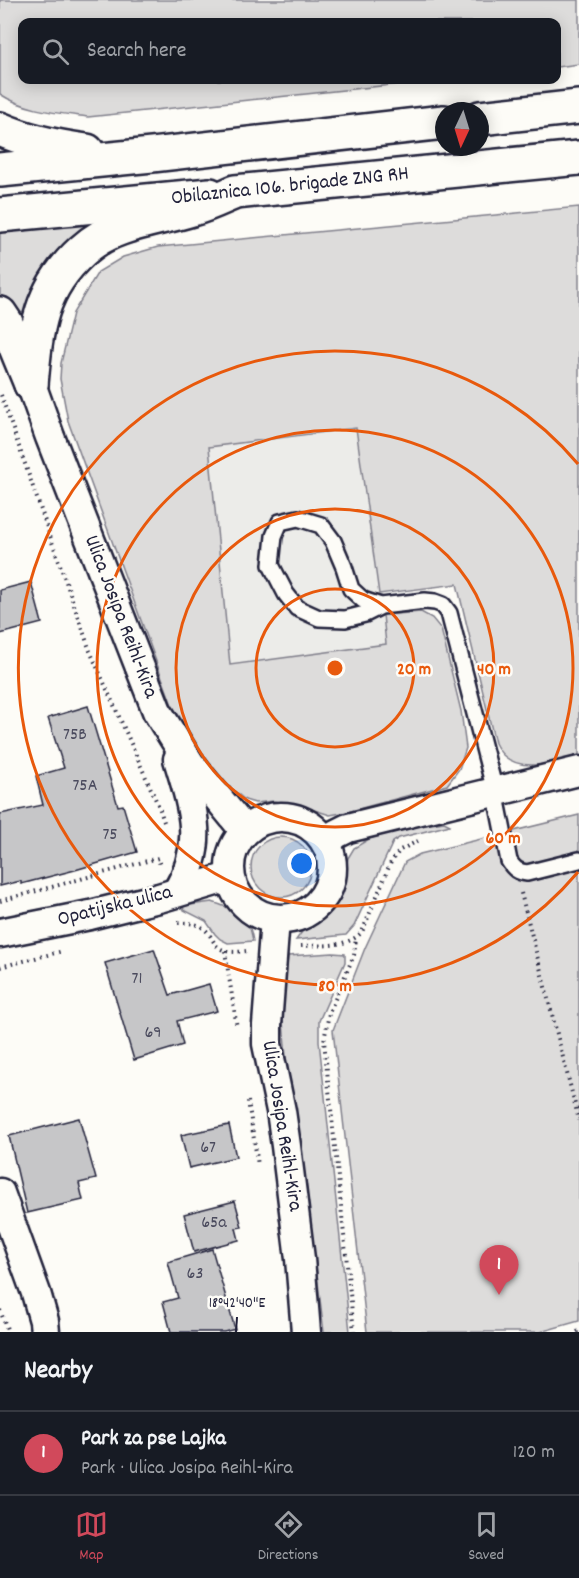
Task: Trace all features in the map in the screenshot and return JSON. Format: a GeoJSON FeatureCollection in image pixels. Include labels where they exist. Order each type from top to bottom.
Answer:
{"type":"FeatureCollection","features":[{"type":"Feature","properties":{"kind":"main road"},"geometry":{"type":"LineString","coordinates":[[489,117],[579,107]]}},
{"type":"Feature","properties":{"kind":"main road"},"geometry":{"type":"LineString","coordinates":[[0,170],[435,123]]}},
{"type":"Feature","properties":{"kind":"main road"},"geometry":{"type":"LineString","coordinates":[[0,129],[32,141],[65,148],[152,155]]}},
{"type":"Feature","properties":{"kind":"main road","name":"Obilaznica 106. brigade ZNG RH"},"geometry":{"type":"LineString","coordinates":[[0,215],[579,158]]}},
{"type":"Feature","properties":{"kind":"main road"},"geometry":{"type":"LineString","coordinates":[[31,384],[35,340],[40,318],[49,293],[67,265],[94,241],[120,228],[195,208],[235,192]]}},
{"type":"Feature","properties":{"kind":"main road"},"geometry":{"type":"LineString","coordinates":[[0,314],[6,323],[31,384]]}},
{"type":"Feature","properties":{"kind":"street","name":"Ulica Josipa Reihl-Kira"},"geometry":{"type":"LineString","coordinates":[[31,384],[157,711],[190,764],[245,831]]}},
{"type":"Feature","properties":{"kind":"street"},"geometry":{"type":"LineString","coordinates":[[170,734],[188,791],[195,834],[190,866],[177,892]]}},
{"type":"Feature","properties":{"kind":"street"},"geometry":{"type":"LineString","coordinates":[[326,843],[336,834],[348,828],[579,771]]}},
{"type":"Feature","properties":{"kind":"street"},"geometry":{"type":"LineString","coordinates":[[278,816],[292,817],[306,822],[326,843],[332,858],[332,874],[328,890],[319,903],[306,913],[291,918],[275,919],[262,916],[245,905],[234,889],[229,862],[233,848],[245,831],[263,819],[278,816]]}},
{"type":"Feature","properties":{"kind":"street","name":"Opatijska ulica"},"geometry":{"type":"LineString","coordinates":[[0,933],[90,915],[230,877]]}},
{"type":"Feature","properties":{"kind":"street","name":"Ulica Josipa Reihl-Kira"},"geometry":{"type":"LineString","coordinates":[[275,919],[267,1044],[286,1146],[300,1259],[306,1332]]}},
{"type":"Feature","properties":{"kind":"street"},"geometry":{"type":"LineString","coordinates":[[0,1193],[36,1293],[45,1332]]}},
{"type":"Feature","properties":{"kind":"lane"},"geometry":{"type":"LineString","coordinates":[[381,606],[363,600],[351,589],[333,541],[321,525],[298,518],[280,522],[274,536],[271,565],[286,594],[297,608],[319,618],[345,620],[381,606],[424,601],[442,605],[449,613],[512,867],[519,872],[527,873],[579,860]]}},
{"type":"Feature","properties":{"kind":"path"},"geometry":{"type":"LineString","coordinates":[[0,394],[90,651],[165,824]]}},
{"type":"Feature","properties":{"kind":"path"},"geometry":{"type":"LineString","coordinates":[[197,924],[208,933],[219,948],[225,951],[347,943],[362,932],[391,862],[400,850],[428,839]]}},
{"type":"Feature","properties":{"kind":"path"},"geometry":{"type":"LineString","coordinates":[[158,858],[163,855]]}},
{"type":"Feature","properties":{"kind":"path"},"geometry":{"type":"LineString","coordinates":[[519,872],[522,901],[579,1120]]}},
{"type":"Feature","properties":{"kind":"path"},"geometry":{"type":"LineString","coordinates":[[354,1332],[324,1041],[329,1013],[354,955],[356,938]]}},
{"type":"Feature","properties":{"kind":"path"},"geometry":{"type":"LineString","coordinates":[[225,951],[238,1034]]}},
{"type":"Feature","properties":{"kind":"path"},"geometry":{"type":"LineString","coordinates":[[247,1092],[259,1174]]}},
{"type":"Feature","properties":{"kind":"path"},"geometry":{"type":"LineString","coordinates":[[0,1310],[8,1332]]}},
{"type":"Feature","properties":{"kind":"shaded area"},"geometry":{"type":"Polygon","coordinates":[[[0,0],[579,0],[579,64],[561,66],[561,18],[18,18],[18,84],[400,84],[88,117],[31,108],[0,94],[0,0]]]}},
{"type":"Feature","properties":{"kind":"shaded area"},"geometry":{"type":"Polygon","coordinates":[[[579,207],[579,757],[530,765],[511,761],[500,751],[495,743],[457,584],[379,594],[356,428],[209,447],[230,665],[386,644],[383,615],[421,612],[432,618],[441,629],[461,711],[466,748],[459,769],[447,785],[347,812],[330,815],[274,801],[255,803],[245,800],[218,777],[172,705],[68,421],[60,379],[61,363],[73,313],[98,272],[123,257],[158,247],[579,207]]]}},
{"type":"Feature","properties":{"kind":"shaded area"},"geometry":{"type":"Polygon","coordinates":[[[108,221],[26,335],[0,297],[0,231],[108,221]]]}},
{"type":"Feature","properties":{"kind":"shaded area"},"geometry":{"type":"Polygon","coordinates":[[[356,428],[386,644],[230,666],[209,447],[356,428]]]}},
{"type":"Feature","properties":{"kind":"shaded area"},"geometry":{"type":"Polygon","coordinates":[[[579,815],[579,1321],[540,1332],[367,1332],[333,1030],[365,948],[405,862],[420,854],[579,815]]]}},
{"type":"Feature","properties":{"kind":"shaded area"},"geometry":{"type":"Polygon","coordinates":[[[444,822],[450,825],[399,838],[393,842],[354,926],[346,935],[296,940],[304,929],[334,904],[341,891],[348,858],[354,848],[369,839],[399,829],[444,822]]]}},
{"type":"Feature","properties":{"kind":"shaded area"},"geometry":{"type":"Polygon","coordinates":[[[281,837],[302,846],[311,867],[302,888],[281,897],[260,888],[251,867],[260,846],[281,837]]]}},
{"type":"Feature","properties":{"kind":"shaded area"},"geometry":{"type":"Polygon","coordinates":[[[212,902],[239,914],[247,922],[253,941],[228,943],[220,939],[206,921],[184,910],[183,906],[212,902]]]}},
{"type":"Feature","properties":{"kind":"shaded area"},"geometry":{"type":"Polygon","coordinates":[[[345,954],[345,962],[319,1021],[319,1041],[350,1332],[324,1332],[302,1152],[286,1057],[282,1010],[288,956],[345,954]]]}},
{"type":"Feature","properties":{"kind":"building"},"geometry":{"type":"Polygon","coordinates":[[[31,582],[42,623],[0,634],[0,590],[31,582]]]}},
{"type":"Feature","properties":{"kind":"building"},"geometry":{"type":"Polygon","coordinates":[[[88,706],[118,806],[123,805],[137,852],[21,884],[21,881],[0,886],[0,814],[43,805],[36,776],[64,768],[48,718],[88,706]]]}},
{"type":"Feature","properties":{"kind":"building"},"geometry":{"type":"Polygon","coordinates":[[[154,949],[170,995],[209,984],[217,1011],[177,1021],[183,1045],[134,1060],[105,963],[154,949]]]}},
{"type":"Feature","properties":{"kind":"building"},"geometry":{"type":"Polygon","coordinates":[[[79,1118],[96,1179],[79,1183],[83,1200],[27,1213],[9,1136],[79,1118]]]}},
{"type":"Feature","properties":{"kind":"building"},"geometry":{"type":"Polygon","coordinates":[[[229,1125],[236,1157],[189,1168],[181,1135],[229,1125]]]}},
{"type":"Feature","properties":{"kind":"building"},"geometry":{"type":"Polygon","coordinates":[[[235,1201],[242,1227],[236,1228],[239,1240],[194,1252],[184,1214],[235,1201]]]}},
{"type":"Feature","properties":{"kind":"building"},"geometry":{"type":"Polygon","coordinates":[[[212,1249],[235,1329],[224,1332],[171,1332],[163,1302],[178,1298],[168,1262],[212,1249]]]}},
{"type":"Feature","properties":{"kind":"place","name":"Park za pse Lajka"},"geometry":{"type":"Point","coordinates":[499,1295]}}]}
